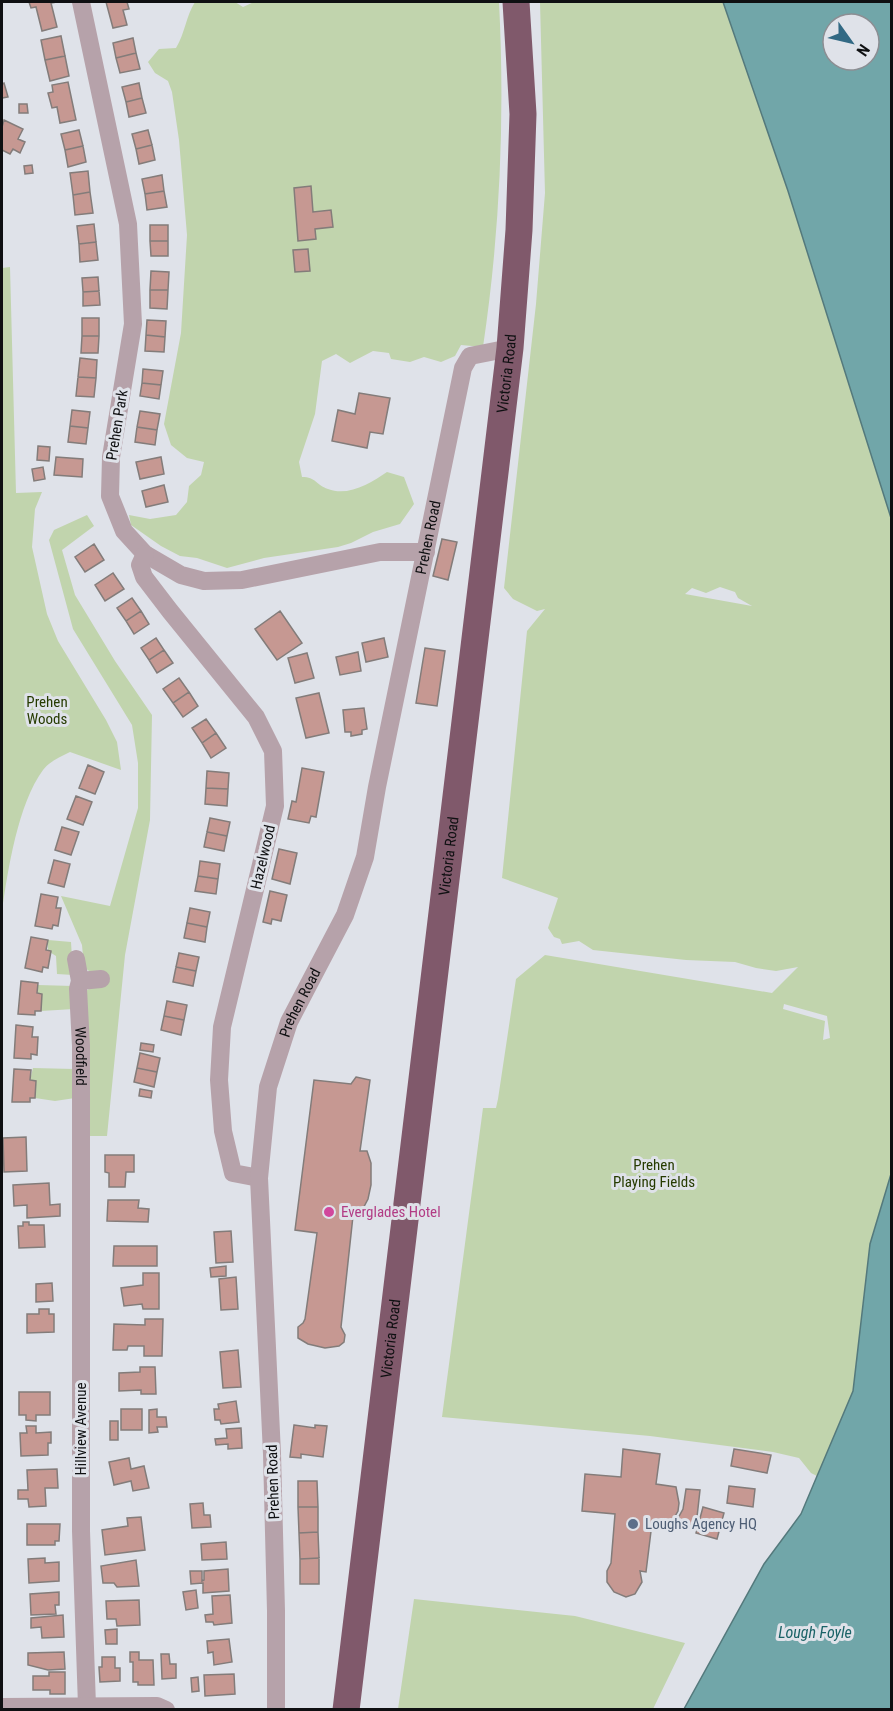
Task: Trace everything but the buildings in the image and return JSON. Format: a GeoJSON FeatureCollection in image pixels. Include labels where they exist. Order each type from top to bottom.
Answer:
{"type":"FeatureCollection","features":[{"type":"Feature","properties":{"kind":"highway","name":"Victoria Road"},"geometry":{"type":"LineString","coordinates":[[346,1710],[510,348],[519,230],[523,114],[516,2]]}},
{"type":"Feature","properties":{"kind":"street","name":"Prehen Park"},"geometry":{"type":"LineString","coordinates":[[81,2],[128,224],[133,324],[111,457],[110,496],[124,531],[145,554],[181,575],[204,581],[242,580],[380,552],[426,552]]}},
{"type":"Feature","properties":{"kind":"street","name":"Prehen Road"},"geometry":{"type":"LineString","coordinates":[[276,1710],[272,1454],[259,1178],[268,1087],[289,1022],[345,915],[365,857],[462,368],[470,356],[510,348]]}},
{"type":"Feature","properties":{"kind":"street","name":"Hazelwood"},"geometry":{"type":"LineString","coordinates":[[145,554],[140,565],[144,577],[256,717],[273,751],[275,806],[222,1027],[219,1080],[223,1131],[233,1173],[259,1178]]}},
{"type":"Feature","properties":{"kind":"street","name":"Woodfield"},"geometry":{"type":"LineString","coordinates":[[76,959],[80,981],[78,989],[81,1046],[80,1152]]}},
{"type":"Feature","properties":{"kind":"street"},"geometry":{"type":"LineString","coordinates":[[80,981],[101,979]]}},
{"type":"Feature","properties":{"kind":"street","name":"Hillview Avenue"},"geometry":{"type":"LineString","coordinates":[[80,1152],[81,1531],[87,1706]]}},
{"type":"Feature","properties":{"kind":"street"},"geometry":{"type":"LineString","coordinates":[[2,1707],[157,1706],[166,1710]]}},
{"type":"Feature","properties":{"kind":"green space"},"geometry":{"type":"Polygon","coordinates":[[[195,2],[235,2],[243,7],[254,2],[499,2],[500,175],[494,261],[483,347],[461,345],[455,356],[441,362],[424,357],[410,362],[391,359],[389,353],[373,351],[350,363],[336,354],[322,361],[315,414],[299,462],[302,477],[310,478],[336,491],[359,488],[387,472],[404,477],[414,504],[400,524],[373,532],[351,543],[264,558],[227,568],[197,558],[180,556],[161,546],[131,525],[129,515],[150,519],[176,515],[187,502],[189,486],[201,475],[204,462],[187,458],[171,445],[164,424],[181,333],[187,235],[179,140],[172,92],[168,81],[155,73],[148,62],[159,49],[176,48],[195,2]]]}},
{"type":"Feature","properties":{"kind":"green space","name":"Prehen Playing Fields"},"geometry":{"type":"Polygon","coordinates":[[[540,2],[723,2],[788,191],[891,518],[892,1174],[870,1244],[853,1391],[817,1476],[811,1473],[799,1458],[773,1452],[650,1436],[442,1417],[483,1108],[496,1108],[516,979],[545,955],[772,993],[798,967],[776,971],[735,962],[686,960],[593,950],[579,941],[562,944],[548,928],[558,898],[502,878],[527,631],[545,609],[537,611],[513,599],[504,588],[536,304],[545,193],[540,2]],[[720,587],[706,593],[692,588],[685,594],[752,606],[738,598],[735,592],[720,587]],[[784,1004],[783,1009],[825,1021],[823,1040],[830,1038],[827,1016],[784,1004]]]}},
{"type":"Feature","properties":{"kind":"green space","name":"Prehen Woods"},"geometry":{"type":"Polygon","coordinates":[[[10,267],[16,493],[42,492],[35,509],[32,547],[47,614],[58,641],[117,742],[121,770],[70,752],[43,770],[27,800],[15,838],[2,911],[2,268],[10,267]]]}},
{"type":"Feature","properties":{"kind":"green space"},"geometry":{"type":"Polygon","coordinates":[[[87,515],[94,526],[62,550],[75,595],[115,661],[152,715],[150,820],[125,955],[107,1136],[86,1136],[86,991],[93,986],[89,971],[84,967],[82,945],[61,896],[110,906],[138,808],[138,763],[132,725],[73,629],[49,540],[54,530],[87,515]]]}},
{"type":"Feature","properties":{"kind":"green space"},"geometry":{"type":"Polygon","coordinates":[[[48,940],[71,942],[73,975],[57,974],[56,956],[48,951],[48,940]]]}},
{"type":"Feature","properties":{"kind":"green space"},"geometry":{"type":"Polygon","coordinates":[[[38,985],[73,986],[74,1009],[41,1011],[42,994],[37,993],[38,985]]]}},
{"type":"Feature","properties":{"kind":"green space"},"geometry":{"type":"Polygon","coordinates":[[[33,1068],[74,1069],[75,1098],[55,1101],[35,1098],[36,1081],[30,1080],[33,1068]]]}},
{"type":"Feature","properties":{"kind":"green space"},"geometry":{"type":"Polygon","coordinates":[[[414,1599],[575,1616],[685,1643],[653,1709],[398,1709],[414,1599]]]}},
{"type":"Feature","properties":{"kind":"water"},"geometry":{"type":"Polygon","coordinates":[[[723,2],[891,2],[891,518],[788,191],[723,2]]]}},
{"type":"Feature","properties":{"kind":"water","name":"Lough Foyle"},"geometry":{"type":"Polygon","coordinates":[[[891,1174],[891,1709],[684,1709],[764,1564],[801,1514],[853,1391],[870,1244],[891,1174]]]}},
{"type":"Feature","properties":{"kind":"place","name":"Everglades Hotel"},"geometry":{"type":"Point","coordinates":[329,1212]}},
{"type":"Feature","properties":{"kind":"place","name":"Loughs Agency HQ"},"geometry":{"type":"Point","coordinates":[633,1524]}}]}
